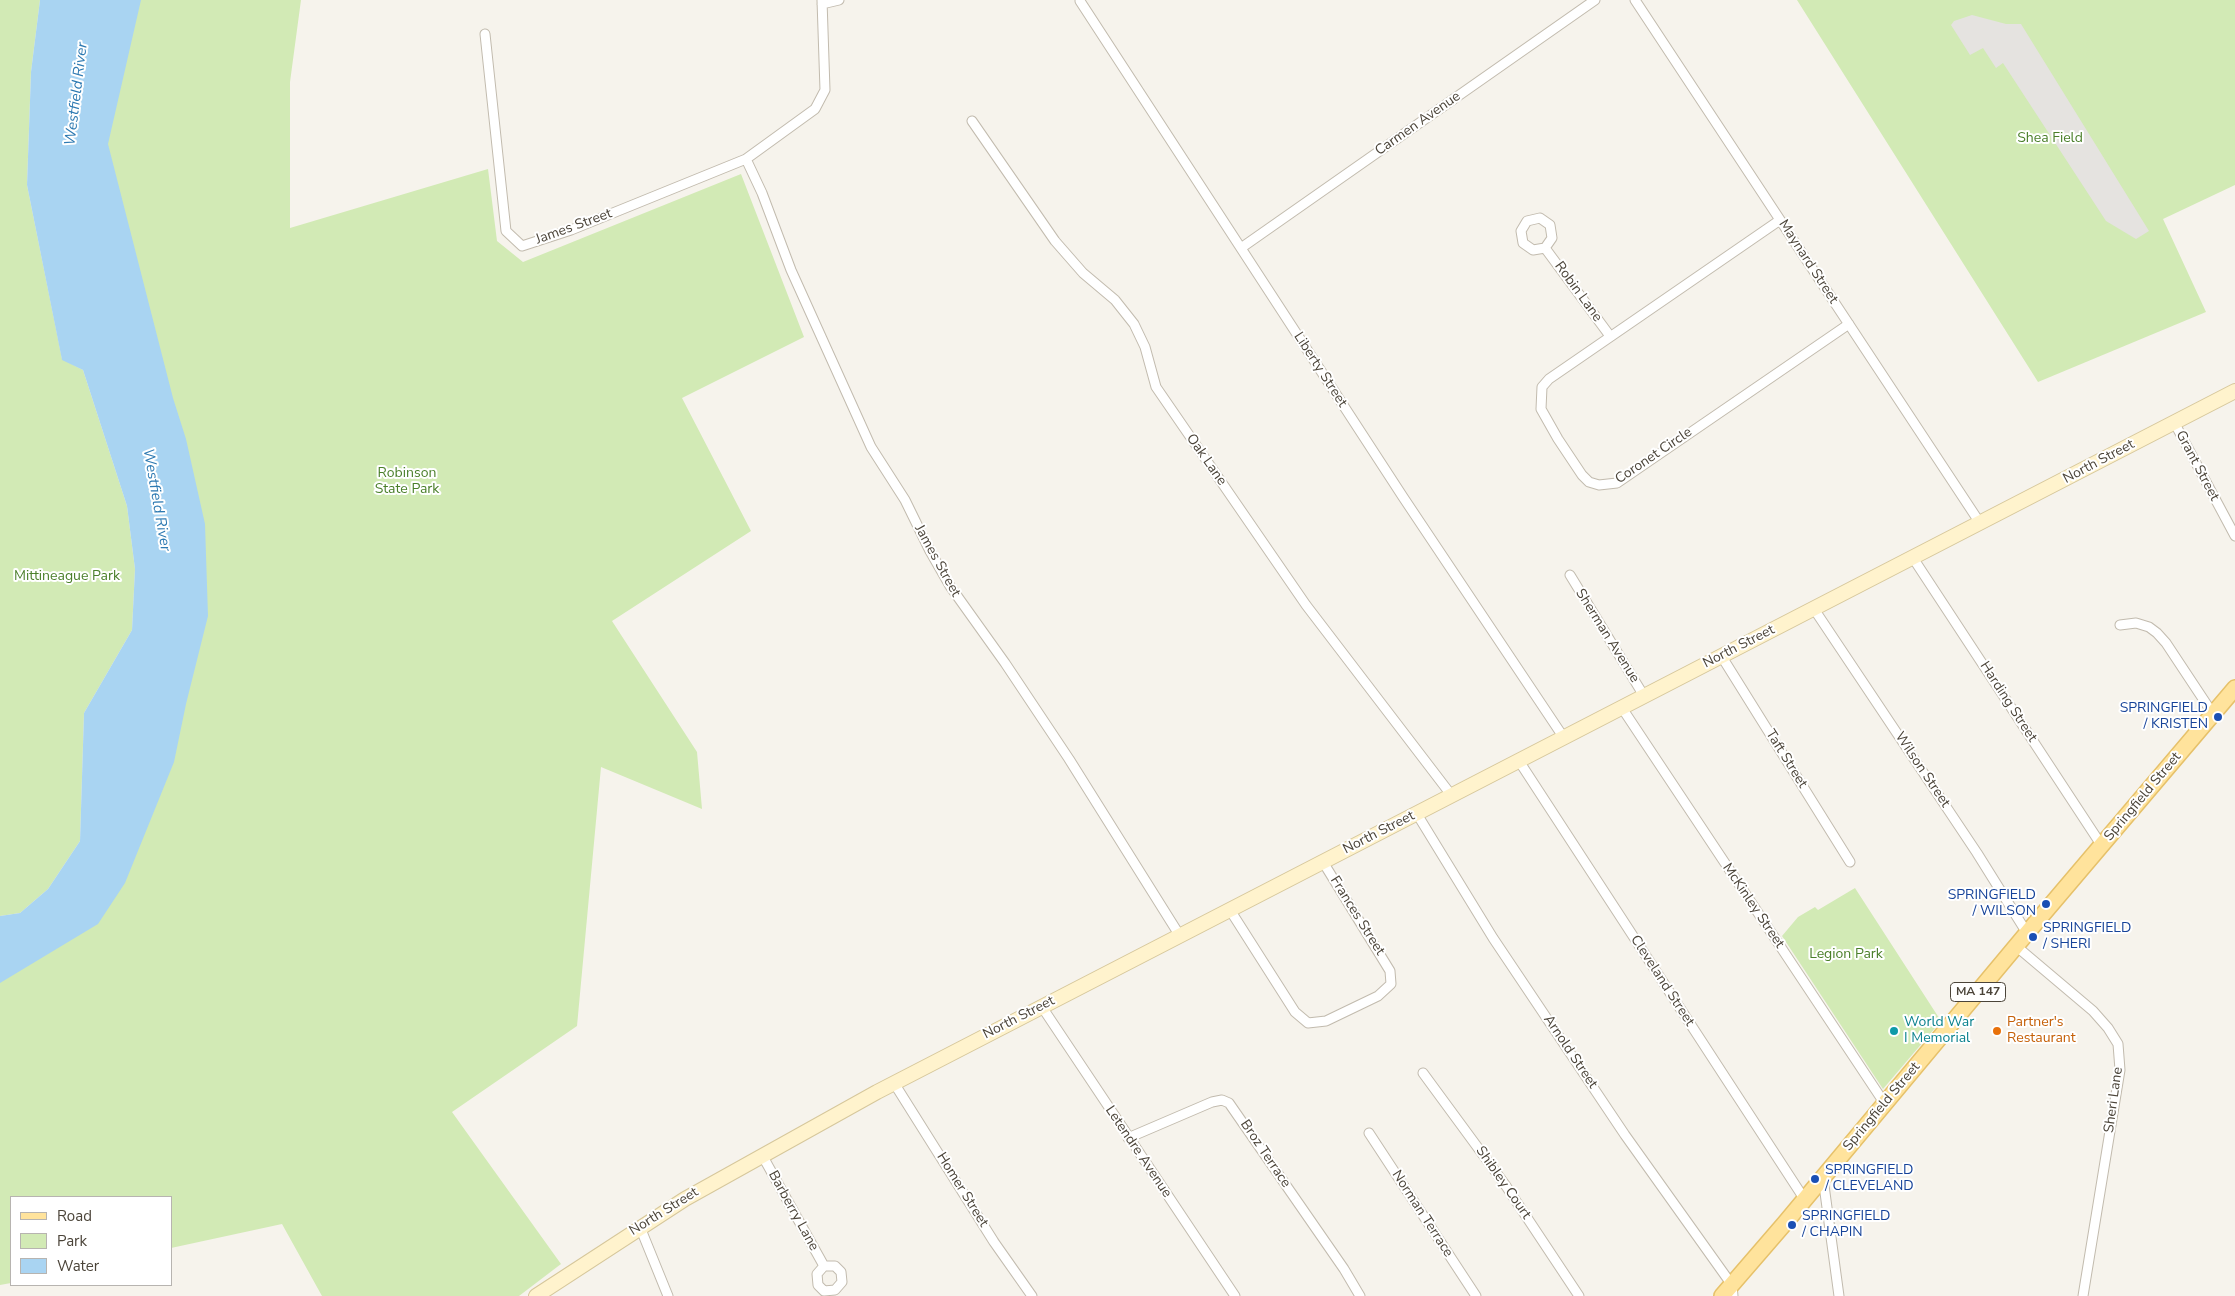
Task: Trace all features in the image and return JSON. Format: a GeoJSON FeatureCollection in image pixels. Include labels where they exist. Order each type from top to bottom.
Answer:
{"type":"FeatureCollection","features":[{"type":"Feature","properties":{"kind":"main road","name":"North Street"},"geometry":{"type":"LineString","coordinates":[[536,1296],[684,1199],[894,1083],[2235,391]]}},
{"type":"Feature","properties":{"kind":"main road","name":"Springfield Street"},"geometry":{"type":"LineString","coordinates":[[1729,1292],[2027,932],[2235,690]]}},
{"type":"Feature","properties":{"kind":"street"},"geometry":{"type":"LineString","coordinates":[[822,2],[839,0]]}},
{"type":"Feature","properties":{"kind":"street","name":"Carmen Avenue"},"geometry":{"type":"LineString","coordinates":[[1241,248],[1595,0]]}},
{"type":"Feature","properties":{"kind":"street","name":"Maynard Street"},"geometry":{"type":"LineString","coordinates":[[1635,0],[1980,523]]}},
{"type":"Feature","properties":{"kind":"street","name":"Liberty Street"},"geometry":{"type":"LineString","coordinates":[[1080,1],[1414,513],[1564,738]]}},
{"type":"Feature","properties":{"kind":"street","name":"James Street"},"geometry":{"type":"LineString","coordinates":[[485,34],[506,231],[522,246],[571,230],[746,159],[816,109],[825,90],[822,2]]}},
{"type":"Feature","properties":{"kind":"street","name":"Oak Lane"},"geometry":{"type":"LineString","coordinates":[[972,121],[1059,246],[1083,273],[1115,300],[1130,318],[1145,347],[1156,387],[1306,605],[1452,796]]}},
{"type":"Feature","properties":{"kind":"street","name":"James Street"},"geometry":{"type":"LineString","coordinates":[[746,159],[762,193],[791,270],[871,447],[904,500],[950,586],[1074,765],[1180,936]]}},
{"type":"Feature","properties":{"kind":"street","name":"Coronet Circle"},"geometry":{"type":"LineString","coordinates":[[1780,220],[1558,372],[1542,387],[1541,408],[1582,475],[1589,482],[1610,485],[1623,479],[1849,324]]}},
{"type":"Feature","properties":{"kind":"street","name":"Robin Lane"},"geometry":{"type":"LineString","coordinates":[[1545,248],[1610,336]]}},
{"type":"Feature","properties":{"kind":"street","name":"Grant Street"},"geometry":{"type":"LineString","coordinates":[[2174,422],[2235,536]]}},
{"type":"Feature","properties":{"kind":"street","name":"Harding Street"},"geometry":{"type":"LineString","coordinates":[[1913,558],[2102,846]]}},
{"type":"Feature","properties":{"kind":"street","name":"Sherman Avenue"},"geometry":{"type":"LineString","coordinates":[[1570,575],[1644,696]]}},
{"type":"Feature","properties":{"kind":"street","name":"Wilson Street"},"geometry":{"type":"LineString","coordinates":[[1814,609],[1977,853],[2027,932]]}},
{"type":"Feature","properties":{"kind":"street"},"geometry":{"type":"LineString","coordinates":[[2120,625],[2136,623],[2149,627],[2157,634],[2166,643],[2213,714]]}},
{"type":"Feature","properties":{"kind":"street","name":"Taft Street"},"geometry":{"type":"LineString","coordinates":[[1722,657],[1850,862]]}},
{"type":"Feature","properties":{"kind":"street","name":"McKinley Street"},"geometry":{"type":"LineString","coordinates":[[1622,708],[1885,1104]]}},
{"type":"Feature","properties":{"kind":"street","name":"Cleveland Street"},"geometry":{"type":"LineString","coordinates":[[1519,761],[1805,1200]]}},
{"type":"Feature","properties":{"kind":"street","name":"Arnold Street"},"geometry":{"type":"LineString","coordinates":[[1417,814],[1494,938],[1729,1292]]}},
{"type":"Feature","properties":{"kind":"street","name":"Frances Street"},"geometry":{"type":"LineString","coordinates":[[1230,910],[1295,1012],[1308,1023],[1326,1022],[1378,996],[1391,984],[1390,971],[1323,862]]}},
{"type":"Feature","properties":{"kind":"street","name":"Sheri Lane"},"geometry":{"type":"LineString","coordinates":[[2016,946],[2093,1011],[2108,1028],[2118,1044],[2120,1070],[2083,1296]]}},
{"type":"Feature","properties":{"kind":"street","name":"Letendre Avenue"},"geometry":{"type":"LineString","coordinates":[[1042,1007],[1234,1296]]}},
{"type":"Feature","properties":{"kind":"street","name":"Shibley Court"},"geometry":{"type":"LineString","coordinates":[[1423,1073],[1506,1186],[1579,1296]]}},
{"type":"Feature","properties":{"kind":"street","name":"Homer Street"},"geometry":{"type":"LineString","coordinates":[[894,1083],[994,1242],[1032,1296]]}},
{"type":"Feature","properties":{"kind":"street","name":"Broz Terrace"},"geometry":{"type":"LineString","coordinates":[[1128,1138],[1212,1102],[1222,1100],[1229,1103],[1344,1269],[1360,1296]]}},
{"type":"Feature","properties":{"kind":"street","name":"Norman Terrace"},"geometry":{"type":"LineString","coordinates":[[1369,1133],[1476,1296]]}},
{"type":"Feature","properties":{"kind":"street","name":"Barberry Lane"},"geometry":{"type":"LineString","coordinates":[[762,1155],[824,1266]]}},
{"type":"Feature","properties":{"kind":"street"},"geometry":{"type":"LineString","coordinates":[[1824,1178],[1839,1296]]}},
{"type":"Feature","properties":{"kind":"street"},"geometry":{"type":"LineString","coordinates":[[640,1227],[668,1296]]}},
{"type":"Feature","properties":{"kind":"green space","name":"Mittineague Park"},"geometry":{"type":"Polygon","coordinates":[[[0,0],[40,0],[31,72],[27,185],[62,359],[83,370],[127,506],[135,569],[132,630],[84,713],[80,841],[48,889],[20,913],[0,916],[0,0]]]}},
{"type":"Feature","properties":{"kind":"green space","name":"Robinson State Park"},"geometry":{"type":"Polygon","coordinates":[[[91,0],[301,0],[290,82],[290,228],[488,169],[497,241],[523,262],[741,174],[804,337],[682,398],[751,531],[612,621],[697,752],[702,809],[601,767],[577,1026],[452,1112],[561,1264],[519,1296],[322,1296],[282,1224],[172,1248],[172,1196],[10,1196],[10,1283],[0,1285],[0,957],[69,918],[139,715],[139,413],[91,0]]]}},
{"type":"Feature","properties":{"kind":"green space","name":"Shea Field"},"geometry":{"type":"Polygon","coordinates":[[[1797,0],[2235,0],[2235,185],[2163,219],[2206,312],[2038,382],[1797,0]]]}},
{"type":"Feature","properties":{"kind":"green space","name":"Legion Park"},"geometry":{"type":"Polygon","coordinates":[[[1855,888],[1941,1021],[1883,1089],[1782,936],[1798,917],[1815,907],[1818,910],[1855,888]]]}},
{"type":"Feature","properties":{"kind":"shaded area"},"geometry":{"type":"Polygon","coordinates":[[[1972,15],[2006,24],[2021,24],[2149,231],[2136,239],[2106,221],[2003,63],[1996,68],[1983,48],[1970,55],[1951,25],[1954,21],[1972,15]]]}},
{"type":"Feature","properties":{"kind":"water","name":"Westfield River"},"geometry":{"type":"Polygon","coordinates":[[[40,0],[141,0],[108,144],[173,398],[186,439],[205,524],[208,616],[174,762],[125,883],[98,924],[0,983],[0,916],[20,913],[48,889],[80,841],[84,713],[132,630],[135,569],[127,506],[83,370],[62,360],[27,185],[31,72],[40,0]]]}},
{"type":"Feature","properties":{"kind":"place","name":"SPRINGFIELD / KRISTEN"},"geometry":{"type":"Point","coordinates":[2218,717]}},
{"type":"Feature","properties":{"kind":"place","name":"SPRINGFIELD / WILSON"},"geometry":{"type":"Point","coordinates":[2046,904]}},
{"type":"Feature","properties":{"kind":"place","name":"SPRINGFIELD / SHERI"},"geometry":{"type":"Point","coordinates":[2033,937]}},
{"type":"Feature","properties":{"kind":"place","name":"World War I Memorial"},"geometry":{"type":"Point","coordinates":[1894,1031]}},
{"type":"Feature","properties":{"kind":"place","name":"Partner's Restaurant"},"geometry":{"type":"Point","coordinates":[1997,1031]}},
{"type":"Feature","properties":{"kind":"place","name":"SPRINGFIELD / CLEVELAND"},"geometry":{"type":"Point","coordinates":[1815,1179]}},
{"type":"Feature","properties":{"kind":"place","name":"SPRINGFIELD / CHAPIN"},"geometry":{"type":"Point","coordinates":[1792,1225]}}]}
